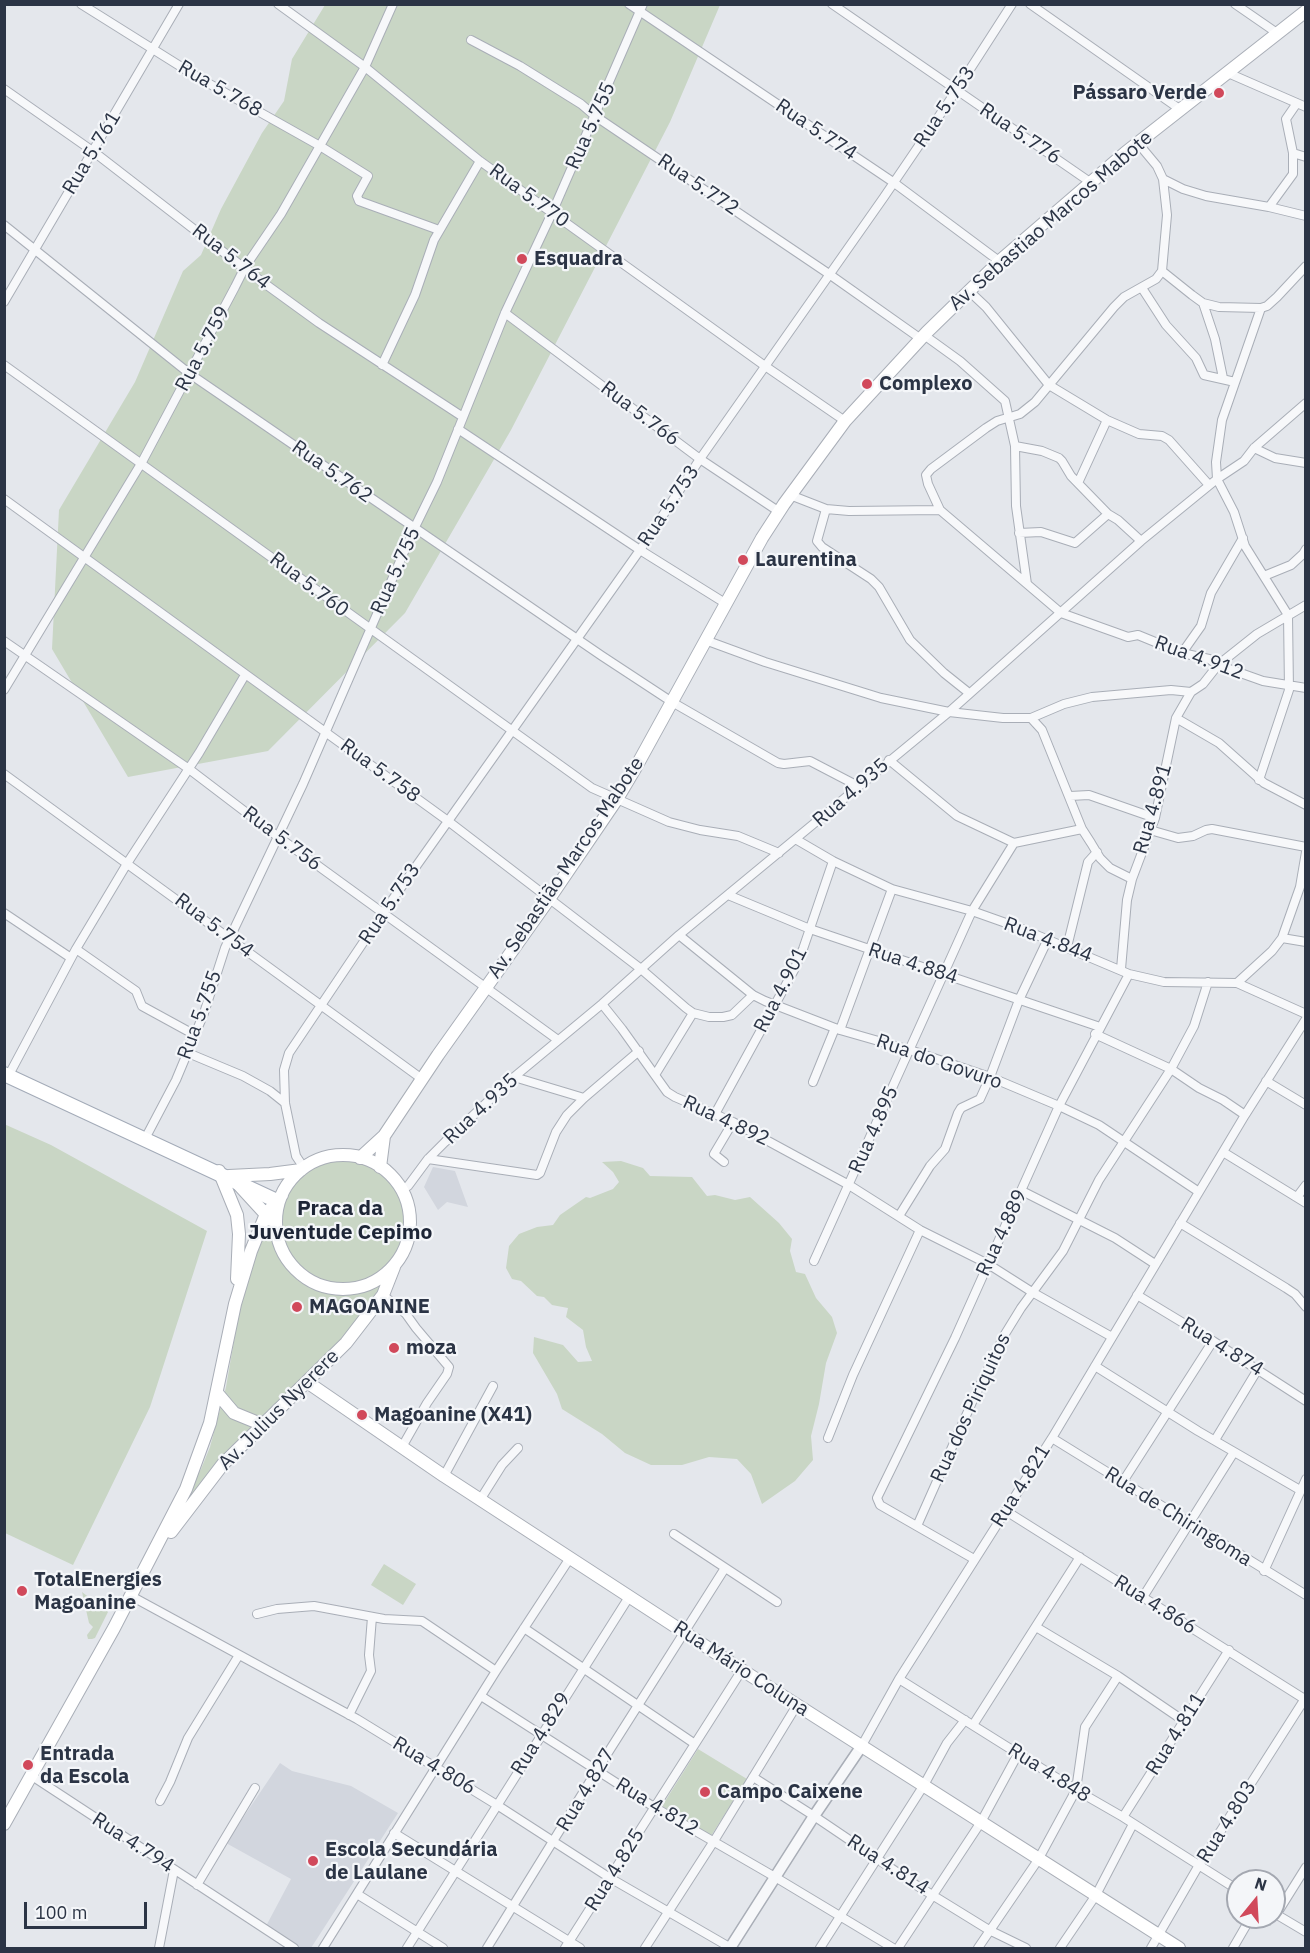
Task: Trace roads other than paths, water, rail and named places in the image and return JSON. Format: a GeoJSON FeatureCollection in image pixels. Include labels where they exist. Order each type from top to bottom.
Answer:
{"type":"FeatureCollection","features":[{"type":"Feature","properties":{"kind":"main road","name":"Av. Sebastiao Marcos Mabote"},"geometry":{"type":"LineString","coordinates":[[749,560],[778,511],[845,421],[923,337],[999,261],[1137,142],[1181,110],[1305,11]]}},
{"type":"Feature","properties":{"kind":"main road","name":"Av. Sebastião Marcos Mabote"},"geometry":{"type":"LineString","coordinates":[[360,1158],[384,1136],[617,799],[749,560]]}},
{"type":"Feature","properties":{"kind":"main road"},"geometry":{"type":"LineString","coordinates":[[7,1071],[147,1135],[224,1174],[276,1225]]}},
{"type":"Feature","properties":{"kind":"main road"},"geometry":{"type":"LineString","coordinates":[[7,1071],[279,1198]]}},
{"type":"Feature","properties":{"kind":"main road","name":"Av. Sebastião Marcos Mabote"},"geometry":{"type":"LineString","coordinates":[[380,1167],[384,1136]]}},
{"type":"Feature","properties":{"kind":"main road"},"geometry":{"type":"LineString","coordinates":[[330,1157],[360,1158],[380,1167],[391,1176],[401,1190],[408,1206],[410,1224],[408,1241],[397,1262],[373,1282],[357,1288],[324,1287],[308,1280],[285,1256],[278,1240],[276,1225],[279,1198],[293,1177],[316,1161],[330,1157]]}},
{"type":"Feature","properties":{"kind":"main road"},"geometry":{"type":"LineString","coordinates":[[224,1174],[270,1174],[302,1169]]}},
{"type":"Feature","properties":{"kind":"main road"},"geometry":{"type":"LineString","coordinates":[[224,1174],[239,1230],[234,1310]]}},
{"type":"Feature","properties":{"kind":"main road","name":"Av. Julius Nyerere"},"geometry":{"type":"LineString","coordinates":[[4,1824],[156,1550],[195,1469],[210,1423],[234,1310],[251,1251],[266,1215],[279,1198]]}},
{"type":"Feature","properties":{"kind":"main road","name":"Av. Julius Nyerere"},"geometry":{"type":"LineString","coordinates":[[156,1550],[223,1464],[310,1384],[346,1343],[383,1294],[397,1262]]}},
{"type":"Feature","properties":{"kind":"main road","name":"Rua Mário Coluna"},"geometry":{"type":"LineString","coordinates":[[310,1384],[480,1500],[797,1706],[1179,1948]]}},
{"type":"Feature","properties":{"kind":"main road"},"geometry":{"type":"LineString","coordinates":[[217,1393],[234,1413],[256,1422],[266,1423]]}},
{"type":"Feature","properties":{"kind":"street","name":"Rua 5.768"},"geometry":{"type":"LineString","coordinates":[[81,4],[199,78],[360,170],[369,177],[357,196],[359,201],[439,231]]}},
{"type":"Feature","properties":{"kind":"street","name":"Rua 5.761"},"geometry":{"type":"LineString","coordinates":[[4,302],[180,4]]}},
{"type":"Feature","properties":{"kind":"street","name":"Rua 5.770"},"geometry":{"type":"LineString","coordinates":[[278,4],[365,67],[480,161],[845,421]]}},
{"type":"Feature","properties":{"kind":"street","name":"Rua 5.759"},"geometry":{"type":"LineString","coordinates":[[4,690],[142,462],[244,267],[281,214],[365,67],[393,4]]}},
{"type":"Feature","properties":{"kind":"street","name":"Rua 5.774"},"geometry":{"type":"LineString","coordinates":[[630,4],[641,8],[893,182],[999,261]]}},
{"type":"Feature","properties":{"kind":"street","name":"Rua 5.776"},"geometry":{"type":"LineString","coordinates":[[832,4],[1090,182]]}},
{"type":"Feature","properties":{"kind":"street","name":"Rua 5.753"},"geometry":{"type":"LineString","coordinates":[[302,1169],[296,1156],[285,1103],[284,1078],[289,1053],[383,913],[640,550],[700,459],[956,91],[1012,4]]}},
{"type":"Feature","properties":{"kind":"street"},"geometry":{"type":"LineString","coordinates":[[1030,4],[1181,110]]}},
{"type":"Feature","properties":{"kind":"street"},"geometry":{"type":"LineString","coordinates":[[1235,4],[1277,33]]}},
{"type":"Feature","properties":{"kind":"street","name":"Rua 5.755"},"geometry":{"type":"LineString","coordinates":[[147,1135],[188,1053],[218,964],[437,482],[505,313],[552,213],[641,8]]}},
{"type":"Feature","properties":{"kind":"street","name":"Rua 5.772"},"geometry":{"type":"LineString","coordinates":[[471,40],[564,93],[960,361],[994,389],[1005,401],[1015,446],[1016,506],[1027,584]]}},
{"type":"Feature","properties":{"kind":"street"},"geometry":{"type":"LineString","coordinates":[[1228,73],[1301,105]]}},
{"type":"Feature","properties":{"kind":"street","name":"Rua 5.764"},"geometry":{"type":"LineString","coordinates":[[4,89],[94,152],[319,323],[463,417]]}},
{"type":"Feature","properties":{"kind":"street"},"geometry":{"type":"LineString","coordinates":[[1269,207],[1293,174],[1293,153],[1287,118],[1288,113],[1301,105]]}},
{"type":"Feature","properties":{"kind":"street"},"geometry":{"type":"LineString","coordinates":[[1061,613],[940,510],[926,478],[928,472],[986,428],[997,421],[1020,414],[1035,402],[1114,307],[1125,297],[1156,279],[1162,270],[1167,215],[1164,179],[1157,166],[1137,142]]}},
{"type":"Feature","properties":{"kind":"street"},"geometry":{"type":"LineString","coordinates":[[1293,153],[1305,157]]}},
{"type":"Feature","properties":{"kind":"street"},"geometry":{"type":"LineString","coordinates":[[382,364],[415,295],[439,231],[480,161]]}},
{"type":"Feature","properties":{"kind":"street"},"geometry":{"type":"LineString","coordinates":[[1164,179],[1183,189],[1206,196],[1305,216]]}},
{"type":"Feature","properties":{"kind":"street","name":"Rua 5.762"},"geometry":{"type":"LineString","coordinates":[[4,225],[190,374],[414,529],[672,702],[778,763],[810,761],[858,786]]}},
{"type":"Feature","properties":{"kind":"street"},"geometry":{"type":"LineString","coordinates":[[1162,270],[1203,303],[1240,309],[1261,308],[1277,297],[1305,266]]}},
{"type":"Feature","properties":{"kind":"street"},"geometry":{"type":"LineString","coordinates":[[1142,288],[1166,325],[1196,358],[1204,375],[1235,382]]}},
{"type":"Feature","properties":{"kind":"street"},"geometry":{"type":"LineString","coordinates":[[969,291],[987,307],[1049,385],[1107,420],[1139,434],[1162,436],[1169,440],[1209,485]]}},
{"type":"Feature","properties":{"kind":"street"},"geometry":{"type":"LineString","coordinates":[[1203,303],[1215,339],[1223,378]]}},
{"type":"Feature","properties":{"kind":"street"},"geometry":{"type":"LineString","coordinates":[[1259,780],[1289,690],[1288,615],[1245,546],[1234,512],[1216,479],[1218,441],[1222,420],[1261,308]]}},
{"type":"Feature","properties":{"kind":"street","name":"Rua 5.766"},"geometry":{"type":"LineString","coordinates":[[505,313],[700,459],[778,511]]}},
{"type":"Feature","properties":{"kind":"street","name":"Rua 5.760"},"geometry":{"type":"LineString","coordinates":[[4,365],[142,462],[370,630],[592,788],[669,822],[738,836],[779,853]]}},
{"type":"Feature","properties":{"kind":"street","name":"Rua 4.935"},"geometry":{"type":"LineString","coordinates":[[401,1190],[408,1186],[428,1159],[514,1077],[680,935],[949,712],[1141,541],[1216,479],[1244,461],[1254,448],[1305,404]]}},
{"type":"Feature","properties":{"kind":"street"},"geometry":{"type":"LineString","coordinates":[[1078,483],[1107,420]]}},
{"type":"Feature","properties":{"kind":"street"},"geometry":{"type":"LineString","coordinates":[[458,429],[640,550],[725,603]]}},
{"type":"Feature","properties":{"kind":"street"},"geometry":{"type":"LineString","coordinates":[[1015,446],[1041,451],[1062,460],[1071,476],[1108,514],[1141,541]]}},
{"type":"Feature","properties":{"kind":"street"},"geometry":{"type":"LineString","coordinates":[[1254,448],[1275,458],[1305,462]]}},
{"type":"Feature","properties":{"kind":"street"},"geometry":{"type":"LineString","coordinates":[[790,495],[826,509],[940,510]]}},
{"type":"Feature","properties":{"kind":"street","name":"Rua 5.758"},"geometry":{"type":"LineString","coordinates":[[4,499],[448,821],[641,969],[693,1013]]}},
{"type":"Feature","properties":{"kind":"street"},"geometry":{"type":"LineString","coordinates":[[826,509],[817,538],[822,547],[871,579],[879,587],[910,640],[944,673],[969,693]]}},
{"type":"Feature","properties":{"kind":"street"},"geometry":{"type":"LineString","coordinates":[[1019,533],[1041,532],[1073,543],[1108,514]]}},
{"type":"Feature","properties":{"kind":"street"},"geometry":{"type":"LineString","coordinates":[[1182,653],[1201,626],[1211,593],[1243,538]]}},
{"type":"Feature","properties":{"kind":"street"},"geometry":{"type":"LineString","coordinates":[[1264,576],[1291,566],[1303,555],[1305,549]]}},
{"type":"Feature","properties":{"kind":"street","name":"Rua 4.891"},"geometry":{"type":"LineString","coordinates":[[1125,971],[1127,900],[1132,879],[1155,818],[1176,718],[1191,692],[1207,680],[1218,665],[1257,634],[1305,605]]}},
{"type":"Feature","properties":{"kind":"street","name":"Rua 4.912"},"geometry":{"type":"LineString","coordinates":[[1061,613],[1128,637],[1138,635],[1182,653],[1209,659],[1218,665],[1263,681],[1305,687]]}},
{"type":"Feature","properties":{"kind":"street"},"geometry":{"type":"LineString","coordinates":[[705,639],[765,662],[880,699],[949,712],[1003,718],[1031,718],[1064,704],[1092,698],[1171,690],[1191,692]]}},
{"type":"Feature","properties":{"kind":"street","name":"Rua 5.756"},"geometry":{"type":"LineString","coordinates":[[4,641],[189,769],[277,836],[558,1040]]}},
{"type":"Feature","properties":{"kind":"street"},"geometry":{"type":"LineString","coordinates":[[7,1071],[128,862],[189,769],[245,675]]}},
{"type":"Feature","properties":{"kind":"street"},"geometry":{"type":"LineString","coordinates":[[1031,718],[1042,730],[1082,829],[1096,852],[1110,868],[1132,879]]}},
{"type":"Feature","properties":{"kind":"street"},"geometry":{"type":"LineString","coordinates":[[1176,718],[1219,743],[1259,780],[1305,805]]}},
{"type":"Feature","properties":{"kind":"street"},"geometry":{"type":"LineString","coordinates":[[889,760],[957,816],[1014,843],[1082,829]]}},
{"type":"Feature","properties":{"kind":"street","name":"Rua 5.754"},"geometry":{"type":"LineString","coordinates":[[4,774],[128,862],[422,1079]]}},
{"type":"Feature","properties":{"kind":"street"},"geometry":{"type":"LineString","coordinates":[[1070,796],[1089,795],[1155,818]]}},
{"type":"Feature","properties":{"kind":"street"},"geometry":{"type":"LineString","coordinates":[[1150,830],[1178,838],[1193,836],[1212,829],[1305,847]]}},
{"type":"Feature","properties":{"kind":"street","name":"Rua 4.844"},"geometry":{"type":"LineString","coordinates":[[797,840],[833,861],[892,889],[972,911],[1125,971],[1164,982],[1237,983],[1305,1014]]}},
{"type":"Feature","properties":{"kind":"street","name":"Rua 4.895"},"geometry":{"type":"LineString","coordinates":[[814,1261],[972,911],[1014,843]]}},
{"type":"Feature","properties":{"kind":"street"},"geometry":{"type":"LineString","coordinates":[[1067,947],[1088,862],[1096,852]]}},
{"type":"Feature","properties":{"kind":"street"},"geometry":{"type":"LineString","coordinates":[[1237,983],[1272,951],[1282,938],[1300,886],[1305,852]]}},
{"type":"Feature","properties":{"kind":"street","name":"Rua 4.901"},"geometry":{"type":"LineString","coordinates":[[715,1114],[794,970],[833,861]]}},
{"type":"Feature","properties":{"kind":"street"},"geometry":{"type":"LineString","coordinates":[[813,1082],[871,951],[892,889]]}},
{"type":"Feature","properties":{"kind":"street","name":"Rua 4.884"},"geometry":{"type":"LineString","coordinates":[[728,895],[810,929],[1019,1000],[1098,1031],[1171,1069],[1245,1115]]}},
{"type":"Feature","properties":{"kind":"street"},"geometry":{"type":"LineString","coordinates":[[4,913],[71,958]]}},
{"type":"Feature","properties":{"kind":"street","name":"Rua do Govuro"},"geometry":{"type":"LineString","coordinates":[[680,935],[753,995],[837,1029],[910,1050],[990,1077],[1059,1106],[1099,1125],[1199,1192]]}},
{"type":"Feature","properties":{"kind":"street"},"geometry":{"type":"LineString","coordinates":[[1282,938],[1305,942]]}},
{"type":"Feature","properties":{"kind":"street"},"geometry":{"type":"LineString","coordinates":[[899,1216],[930,1166],[945,1149],[957,1113],[961,1108],[980,1099],[1019,1000],[1047,941]]}},
{"type":"Feature","properties":{"kind":"street"},"geometry":{"type":"LineString","coordinates":[[76,949],[136,991],[142,1006],[195,1035]]}},
{"type":"Feature","properties":{"kind":"street","name":"Rua 4.889"},"geometry":{"type":"LineString","coordinates":[[917,1526],[880,1505],[877,1500],[955,1338],[1059,1106],[1098,1031],[1125,971]]}},
{"type":"Feature","properties":{"kind":"street","name":"Rua dos Piriquitos"},"geometry":{"type":"LineString","coordinates":[[917,1526],[1005,1334],[1032,1292],[1063,1251],[1099,1180],[1171,1069],[1194,1026],[1208,982]]}},
{"type":"Feature","properties":{"kind":"street"},"geometry":{"type":"LineString","coordinates":[[655,1075],[693,1013],[709,1017],[732,1015],[753,995]]}},
{"type":"Feature","properties":{"kind":"street","name":"Rua 4.892"},"geometry":{"type":"LineString","coordinates":[[602,1004],[639,1051],[667,1092],[733,1122],[849,1185],[920,1230],[988,1264],[1032,1292],[1112,1337]]}},
{"type":"Feature","properties":{"kind":"street","name":"Rua 4.821"},"geometry":{"type":"LineString","coordinates":[[730,1948],[861,1747],[974,1559],[1052,1438],[1305,1019]]}},
{"type":"Feature","properties":{"kind":"street"},"geometry":{"type":"LineString","coordinates":[[428,1159],[537,1175],[540,1173],[556,1132],[567,1115],[639,1051]]}},
{"type":"Feature","properties":{"kind":"street"},"geometry":{"type":"LineString","coordinates":[[188,1053],[243,1077],[270,1091],[285,1103]]}},
{"type":"Feature","properties":{"kind":"street"},"geometry":{"type":"LineString","coordinates":[[514,1077],[584,1098]]}},
{"type":"Feature","properties":{"kind":"street"},"geometry":{"type":"LineString","coordinates":[[1266,1082],[1305,1105]]}},
{"type":"Feature","properties":{"kind":"street"},"geometry":{"type":"LineString","coordinates":[[724,1162],[714,1154],[733,1122]]}},
{"type":"Feature","properties":{"kind":"street"},"geometry":{"type":"LineString","coordinates":[[1223,1152],[1305,1203]]}},
{"type":"Feature","properties":{"kind":"street"},"geometry":{"type":"LineString","coordinates":[[1297,1197],[1305,1185]]}},
{"type":"Feature","properties":{"kind":"street"},"geometry":{"type":"LineString","coordinates":[[1022,1191],[1080,1218],[1155,1264]]}},
{"type":"Feature","properties":{"kind":"street"},"geometry":{"type":"LineString","coordinates":[[1180,1224],[1304,1301]]}},
{"type":"Feature","properties":{"kind":"street"},"geometry":{"type":"LineString","coordinates":[[828,1438],[853,1375],[920,1230]]}},
{"type":"Feature","properties":{"kind":"street"},"geometry":{"type":"LineString","coordinates":[[383,1294],[406,1314],[449,1367],[447,1374],[427,1403],[402,1447]]}},
{"type":"Feature","properties":{"kind":"street","name":"Rua 4.874"},"geometry":{"type":"LineString","coordinates":[[1137,1295],[1305,1401]]}},
{"type":"Feature","properties":{"kind":"street"},"geometry":{"type":"LineString","coordinates":[[1122,1483],[1213,1341]]}},
{"type":"Feature","properties":{"kind":"street"},"geometry":{"type":"LineString","coordinates":[[1095,1366],[1168,1413],[1300,1490]]}},
{"type":"Feature","properties":{"kind":"street"},"geometry":{"type":"LineString","coordinates":[[1215,1440],[1258,1370]]}},
{"type":"Feature","properties":{"kind":"street"},"geometry":{"type":"LineString","coordinates":[[444,1476],[493,1386]]}},
{"type":"Feature","properties":{"kind":"street","name":"Rua de Chiringoma"},"geometry":{"type":"LineString","coordinates":[[1052,1438],[1305,1595]]}},
{"type":"Feature","properties":{"kind":"street"},"geometry":{"type":"LineString","coordinates":[[480,1500],[502,1466],[518,1448]]}},
{"type":"Feature","properties":{"kind":"street"},"geometry":{"type":"LineString","coordinates":[[1143,1598],[1234,1452]]}},
{"type":"Feature","properties":{"kind":"street"},"geometry":{"type":"LineString","coordinates":[[1263,1571],[1305,1479]]}},
{"type":"Feature","properties":{"kind":"street","name":"Rua 4.866"},"geometry":{"type":"LineString","coordinates":[[1006,1511],[1305,1699]]}},
{"type":"Feature","properties":{"kind":"street"},"geometry":{"type":"LineString","coordinates":[[917,1526],[974,1559]]}},
{"type":"Feature","properties":{"kind":"street"},"geometry":{"type":"LineString","coordinates":[[674,1534],[777,1602]]}},
{"type":"Feature","properties":{"kind":"street"},"geometry":{"type":"LineString","coordinates":[[973,1725],[1080,1557]]}},
{"type":"Feature","properties":{"kind":"street"},"geometry":{"type":"LineString","coordinates":[[323,1948],[496,1671],[570,1558]]}},
{"type":"Feature","properties":{"kind":"street","name":"Rua 4.827"},"geometry":{"type":"LineString","coordinates":[[487,1948],[725,1568]]}},
{"type":"Feature","properties":{"kind":"street","name":"Rua 4.806"},"geometry":{"type":"LineString","coordinates":[[131,1596],[349,1715],[497,1804],[610,1878],[730,1948]]}},
{"type":"Feature","properties":{"kind":"street","name":"Rua 4.829"},"geometry":{"type":"LineString","coordinates":[[417,1932],[629,1596]]}},
{"type":"Feature","properties":{"kind":"street"},"geometry":{"type":"LineString","coordinates":[[257,1614],[277,1609],[314,1606],[372,1617],[422,1621],[496,1671]]}},
{"type":"Feature","properties":{"kind":"street"},"geometry":{"type":"LineString","coordinates":[[349,1715],[371,1671],[369,1655],[372,1617]]}},
{"type":"Feature","properties":{"kind":"street"},"geometry":{"type":"LineString","coordinates":[[1036,1626],[1118,1676],[1185,1721]]}},
{"type":"Feature","properties":{"kind":"street"},"geometry":{"type":"LineString","coordinates":[[524,1628],[695,1744]]}},
{"type":"Feature","properties":{"kind":"street","name":"Rua 4.811"},"geometry":{"type":"LineString","coordinates":[[1124,1817],[1229,1650]]}},
{"type":"Feature","properties":{"kind":"street"},"geometry":{"type":"LineString","coordinates":[[160,1801],[188,1738],[239,1655]]}},
{"type":"Feature","properties":{"kind":"street","name":"Rua 4.825"},"geometry":{"type":"LineString","coordinates":[[567,1945],[742,1670]]}},
{"type":"Feature","properties":{"kind":"street"},"geometry":{"type":"LineString","coordinates":[[978,1948],[1038,1860],[1076,1790],[1085,1727],[1118,1676]]}},
{"type":"Feature","properties":{"kind":"street","name":"Rua 4.848"},"geometry":{"type":"LineString","coordinates":[[900,1679],[1226,1882]]}},
{"type":"Feature","properties":{"kind":"street","name":"Rua 4.812"},"geometry":{"type":"LineString","coordinates":[[481,1696],[654,1807],[893,1948]]}},
{"type":"Feature","properties":{"kind":"street","name":"Rua 4.803"},"geometry":{"type":"LineString","coordinates":[[1151,1948],[1199,1865],[1305,1699]]}},
{"type":"Feature","properties":{"kind":"street"},"geometry":{"type":"LineString","coordinates":[[645,1948],[797,1706]]}},
{"type":"Feature","properties":{"kind":"street"},"geometry":{"type":"LineString","coordinates":[[820,1948],[924,1785],[947,1743],[964,1720]]}},
{"type":"Feature","properties":{"kind":"street"},"geometry":{"type":"LineString","coordinates":[[898,1948],[981,1822],[1018,1754]]}},
{"type":"Feature","properties":{"kind":"street","name":"Rua 4.794"},"geometry":{"type":"LineString","coordinates":[[32,1776],[294,1948]]}},
{"type":"Feature","properties":{"kind":"street","name":"Rua 4.814"},"geometry":{"type":"LineString","coordinates":[[753,1777],[876,1859],[989,1930],[1026,1948]]}},
{"type":"Feature","properties":{"kind":"street"},"geometry":{"type":"LineString","coordinates":[[197,1885],[255,1788]]}},
{"type":"Feature","properties":{"kind":"street"},"geometry":{"type":"LineString","coordinates":[[1060,1948],[1096,1895],[1133,1824]]}},
{"type":"Feature","properties":{"kind":"street"},"geometry":{"type":"LineString","coordinates":[[394,1833],[567,1945],[580,1948]]}},
{"type":"Feature","properties":{"kind":"street"},"geometry":{"type":"LineString","coordinates":[[1286,1897],[1305,1867]]}},
{"type":"Feature","properties":{"kind":"street"},"geometry":{"type":"LineString","coordinates":[[159,1948],[174,1870]]}},
{"type":"Feature","properties":{"kind":"street"},"geometry":{"type":"LineString","coordinates":[[357,1894],[443,1948]]}},
{"type":"Feature","properties":{"kind":"street"},"geometry":{"type":"LineString","coordinates":[[1286,1921],[1305,1932]]}},
{"type":"Feature","properties":{"kind":"street"},"geometry":{"type":"LineString","coordinates":[[1233,1948],[1244,1929]]}},
{"type":"Feature","properties":{"kind":"street"},"geometry":{"type":"LineString","coordinates":[[407,1948],[417,1932]]}},
{"type":"Feature","properties":{"kind":"place","name":"Pássaro Verde"},"geometry":{"type":"Point","coordinates":[1219,93]}},
{"type":"Feature","properties":{"kind":"place","name":"Esquadra"},"geometry":{"type":"Point","coordinates":[522,259]}},
{"type":"Feature","properties":{"kind":"place","name":"Complexo"},"geometry":{"type":"Point","coordinates":[867,384]}},
{"type":"Feature","properties":{"kind":"place","name":"Laurentina"},"geometry":{"type":"Point","coordinates":[743,560]}},
{"type":"Feature","properties":{"kind":"place","name":"MAGOANINE"},"geometry":{"type":"Point","coordinates":[297,1307]}},
{"type":"Feature","properties":{"kind":"place","name":"moza"},"geometry":{"type":"Point","coordinates":[394,1348]}},
{"type":"Feature","properties":{"kind":"place","name":"Magoanine (X41)"},"geometry":{"type":"Point","coordinates":[362,1415]}},
{"type":"Feature","properties":{"kind":"place","name":"TotalEnergies Magoanine"},"geometry":{"type":"Point","coordinates":[22,1591]}},
{"type":"Feature","properties":{"kind":"place","name":"Entrada da Escola"},"geometry":{"type":"Point","coordinates":[28,1765]}},
{"type":"Feature","properties":{"kind":"place","name":"Campo Caixene"},"geometry":{"type":"Point","coordinates":[705,1792]}},
{"type":"Feature","properties":{"kind":"place","name":"Escola Secundária de Laulane"},"geometry":{"type":"Point","coordinates":[313,1861]}},
{"type":"Feature","properties":{"kind":"district","name":"Praca da Juventude Cepimo"},"geometry":{"type":"Point","coordinates":[340,1221]}}]}
